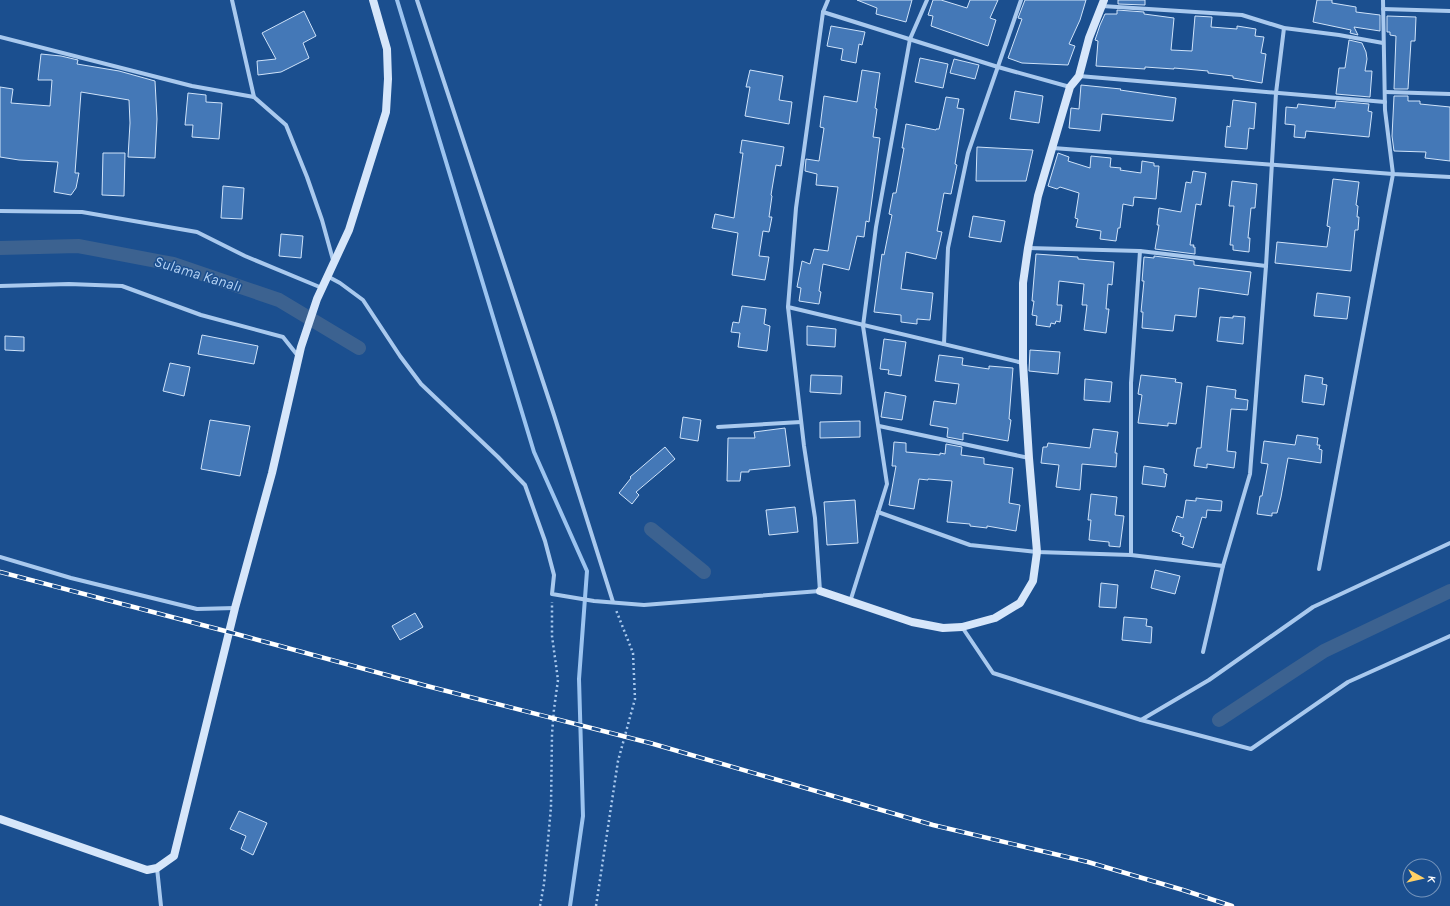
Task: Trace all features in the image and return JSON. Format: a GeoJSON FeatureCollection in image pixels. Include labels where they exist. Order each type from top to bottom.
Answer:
{"type":"FeatureCollection","features":[{"type":"Feature","properties":{"kind":"street"},"geometry":{"type":"LineString","coordinates":[[232,0],[254,97]]}},
{"type":"Feature","properties":{"kind":"street"},"geometry":{"type":"LineString","coordinates":[[0,819],[146,870],[157,868],[174,856],[235,608],[272,473],[298,356],[317,299],[349,230],[386,112],[388,79],[387,49],[373,0]]}},
{"type":"Feature","properties":{"kind":"street"},"geometry":{"type":"LineString","coordinates":[[417,0],[554,415],[613,602]]}},
{"type":"Feature","properties":{"kind":"street"},"geometry":{"type":"LineString","coordinates":[[820,591],[815,518],[801,422],[788,308],[796,208],[823,12],[828,0]]}},
{"type":"Feature","properties":{"kind":"street"},"geometry":{"type":"LineString","coordinates":[[850,602],[887,484],[862,326],[876,227],[910,39],[927,0]]}},
{"type":"Feature","properties":{"kind":"street"},"geometry":{"type":"LineString","coordinates":[[944,344],[948,248],[968,153],[1021,0]]}},
{"type":"Feature","properties":{"kind":"street"},"geometry":{"type":"LineString","coordinates":[[1319,569],[1393,174],[1386,124],[1383,0]]}},
{"type":"Feature","properties":{"kind":"street"},"geometry":{"type":"LineString","coordinates":[[327,276],[340,283],[363,300],[400,356],[421,384],[498,457],[525,485],[545,541],[554,575],[552,594],[594,601],[644,605],[820,591],[912,622],[943,628],[962,627],[996,618],[1020,603],[1033,581],[1037,552],[1023,363],[1023,282],[1038,196],[1070,86],[1079,76],[1089,38],[1103,3],[1242,15],[1284,28],[1339,35],[1383,43]]}},
{"type":"Feature","properties":{"kind":"street"},"geometry":{"type":"LineString","coordinates":[[1383,9],[1450,11]]}},
{"type":"Feature","properties":{"kind":"street"},"geometry":{"type":"LineString","coordinates":[[823,12],[998,66],[1070,86]]}},
{"type":"Feature","properties":{"kind":"street"},"geometry":{"type":"LineString","coordinates":[[1203,652],[1223,566],[1250,474],[1266,266],[1276,93],[1284,28]]}},
{"type":"Feature","properties":{"kind":"street"},"geometry":{"type":"LineString","coordinates":[[0,37],[192,86],[254,97],[286,125],[307,177],[322,220],[334,262]]}},
{"type":"Feature","properties":{"kind":"street"},"geometry":{"type":"LineString","coordinates":[[1079,76],[1386,102]]}},
{"type":"Feature","properties":{"kind":"street"},"geometry":{"type":"LineString","coordinates":[[1386,92],[1450,94]]}},
{"type":"Feature","properties":{"kind":"street"},"geometry":{"type":"LineString","coordinates":[[1053,148],[1450,177]]}},
{"type":"Feature","properties":{"kind":"street"},"geometry":{"type":"LineString","coordinates":[[0,211],[82,212],[197,232],[245,256],[322,288]]}},
{"type":"Feature","properties":{"kind":"street"},"geometry":{"type":"LineString","coordinates":[[1028,248],[1140,251],[1266,266]]}},
{"type":"Feature","properties":{"kind":"street"},"geometry":{"type":"LineString","coordinates":[[1131,555],[1131,383],[1140,251]]}},
{"type":"Feature","properties":{"kind":"street"},"geometry":{"type":"LineString","coordinates":[[0,286],[69,284],[122,286],[201,315],[283,337],[298,356]]}},
{"type":"Feature","properties":{"kind":"street"},"geometry":{"type":"LineString","coordinates":[[788,308],[1023,363]]}},
{"type":"Feature","properties":{"kind":"street"},"geometry":{"type":"LineString","coordinates":[[718,427],[801,422]]}},
{"type":"Feature","properties":{"kind":"street"},"geometry":{"type":"LineString","coordinates":[[879,426],[1029,458]]}},
{"type":"Feature","properties":{"kind":"street"},"geometry":{"type":"LineString","coordinates":[[878,512],[970,545],[1037,552],[1131,555],[1223,566]]}},
{"type":"Feature","properties":{"kind":"street"},"geometry":{"type":"LineString","coordinates":[[1141,720],[1209,680],[1313,607],[1450,543]]}},
{"type":"Feature","properties":{"kind":"street"},"geometry":{"type":"LineString","coordinates":[[0,557],[71,578],[197,609],[235,608]]}},
{"type":"Feature","properties":{"kind":"street"},"geometry":{"type":"LineString","coordinates":[[962,627],[993,673],[1141,720],[1251,749],[1348,682],[1450,636]]}},
{"type":"Feature","properties":{"kind":"street"},"geometry":{"type":"LineString","coordinates":[[157,868],[161,906]]}},
{"type":"Feature","properties":{"kind":"path"},"geometry":{"type":"LineString","coordinates":[[540,906],[544,884],[551,807],[553,728],[558,680],[552,636],[552,594]]}},
{"type":"Feature","properties":{"kind":"path"},"geometry":{"type":"LineString","coordinates":[[596,906],[618,761],[635,699],[633,653],[613,602]]}},
{"type":"Feature","properties":{"kind":"building"},"geometry":{"type":"Polygon","coordinates":[[[857,0],[912,0],[906,22],[876,14],[877,8],[857,0]]]}},
{"type":"Feature","properties":{"kind":"building"},"geometry":{"type":"Polygon","coordinates":[[[933,0],[941,0],[967,8],[970,0],[998,0],[990,18],[996,20],[988,46],[931,26],[933,16],[928,15],[933,0]]]}},
{"type":"Feature","properties":{"kind":"building"},"geometry":{"type":"Polygon","coordinates":[[[1025,0],[1086,0],[1080,20],[1069,44],[1075,46],[1068,65],[1022,63],[1008,58],[1022,19],[1018,18],[1025,0]]]}},
{"type":"Feature","properties":{"kind":"building"},"geometry":{"type":"Polygon","coordinates":[[[1118,0],[1145,0],[1145,5],[1118,4],[1118,0]]]}},
{"type":"Feature","properties":{"kind":"building"},"geometry":{"type":"Polygon","coordinates":[[[1317,0],[1332,0],[1332,3],[1356,7],[1356,12],[1380,15],[1380,31],[1354,27],[1358,35],[1350,33],[1351,30],[1313,22],[1317,0]]]}},
{"type":"Feature","properties":{"kind":"building"},"geometry":{"type":"Polygon","coordinates":[[[1117,10],[1144,12],[1144,14],[1174,18],[1171,50],[1192,51],[1195,16],[1212,17],[1211,27],[1237,29],[1237,26],[1256,29],[1255,36],[1264,37],[1261,53],[1266,54],[1262,83],[1233,78],[1233,76],[1208,73],[1208,71],[1174,68],[1145,67],[1145,69],[1096,66],[1098,41],[1095,40],[1100,25],[1105,14],[1117,14],[1117,10]]]}},
{"type":"Feature","properties":{"kind":"building"},"geometry":{"type":"Polygon","coordinates":[[[304,11],[316,36],[303,43],[309,58],[281,72],[258,75],[257,61],[276,59],[262,33],[304,11]]]}},
{"type":"Feature","properties":{"kind":"building"},"geometry":{"type":"Polygon","coordinates":[[[1387,16],[1416,17],[1415,41],[1411,41],[1408,89],[1394,89],[1396,36],[1390,35],[1390,32],[1387,32],[1387,16]]]}},
{"type":"Feature","properties":{"kind":"building"},"geometry":{"type":"Polygon","coordinates":[[[831,26],[865,32],[862,45],[859,44],[856,63],[841,60],[843,49],[827,46],[831,26]]]}},
{"type":"Feature","properties":{"kind":"building"},"geometry":{"type":"Polygon","coordinates":[[[1349,40],[1362,43],[1366,52],[1367,59],[1365,71],[1372,71],[1370,97],[1336,94],[1339,68],[1345,68],[1349,40]]]}},
{"type":"Feature","properties":{"kind":"building"},"geometry":{"type":"Polygon","coordinates":[[[41,54],[61,56],[78,60],[77,64],[119,71],[155,81],[157,119],[155,158],[128,157],[130,123],[129,100],[81,92],[75,173],[79,173],[76,188],[71,195],[54,192],[58,162],[19,160],[0,157],[0,87],[13,89],[11,103],[50,106],[52,80],[38,80],[41,54]]]}},
{"type":"Feature","properties":{"kind":"building"},"geometry":{"type":"Polygon","coordinates":[[[920,58],[948,64],[943,88],[915,82],[920,58]]]}},
{"type":"Feature","properties":{"kind":"building"},"geometry":{"type":"Polygon","coordinates":[[[954,59],[979,65],[975,79],[950,73],[954,59]]]}},
{"type":"Feature","properties":{"kind":"building"},"geometry":{"type":"Polygon","coordinates":[[[750,70],[783,76],[779,100],[792,102],[789,124],[745,116],[750,87],[746,87],[750,70]]]}},
{"type":"Feature","properties":{"kind":"building"},"geometry":{"type":"Polygon","coordinates":[[[862,70],[880,73],[873,137],[880,138],[869,222],[866,221],[864,237],[857,236],[849,270],[823,264],[819,291],[821,292],[819,304],[799,301],[801,288],[797,287],[802,261],[810,264],[814,249],[828,251],[838,187],[816,185],[817,174],[805,171],[806,159],[819,161],[824,128],[820,127],[824,96],[857,102],[862,70]]]}},
{"type":"Feature","properties":{"kind":"building"},"geometry":{"type":"Polygon","coordinates":[[[1081,85],[1121,89],[1120,90],[1176,98],[1173,121],[1102,114],[1100,131],[1069,128],[1071,108],[1079,109],[1081,85]]]}},
{"type":"Feature","properties":{"kind":"building"},"geometry":{"type":"Polygon","coordinates":[[[1015,91],[1043,96],[1039,123],[1010,119],[1015,91]]]}},
{"type":"Feature","properties":{"kind":"building"},"geometry":{"type":"Polygon","coordinates":[[[188,93],[206,95],[206,102],[222,103],[219,139],[192,137],[193,125],[185,125],[188,93]]]}},
{"type":"Feature","properties":{"kind":"building"},"geometry":{"type":"Polygon","coordinates":[[[1394,96],[1408,96],[1408,101],[1420,101],[1420,104],[1450,107],[1450,161],[1425,158],[1426,152],[1394,151],[1392,136],[1394,96]]]}},
{"type":"Feature","properties":{"kind":"building"},"geometry":{"type":"Polygon","coordinates":[[[946,97],[959,99],[957,108],[964,109],[955,164],[957,165],[951,194],[944,193],[937,231],[942,232],[936,259],[906,252],[901,289],[933,293],[930,320],[917,319],[917,324],[901,322],[901,315],[874,312],[882,254],[884,255],[892,215],[889,214],[893,193],[896,193],[904,148],[902,148],[906,124],[936,130],[939,129],[946,97]]]}},
{"type":"Feature","properties":{"kind":"building"},"geometry":{"type":"Polygon","coordinates":[[[1233,100],[1256,103],[1254,129],[1249,128],[1247,149],[1225,147],[1227,126],[1230,127],[1233,100]]]}},
{"type":"Feature","properties":{"kind":"building"},"geometry":{"type":"Polygon","coordinates":[[[1336,101],[1369,104],[1368,111],[1372,112],[1369,137],[1306,131],[1305,138],[1294,137],[1295,125],[1285,124],[1286,107],[1297,108],[1298,104],[1335,108],[1336,101]]]}},
{"type":"Feature","properties":{"kind":"building"},"geometry":{"type":"Polygon","coordinates":[[[742,140],[784,147],[781,166],[776,165],[771,195],[769,217],[772,217],[769,232],[763,231],[759,256],[769,257],[765,280],[732,275],[738,233],[712,228],[715,214],[734,218],[743,153],[740,153],[742,140]]]}},
{"type":"Feature","properties":{"kind":"building"},"geometry":{"type":"Polygon","coordinates":[[[977,147],[1033,150],[1026,181],[976,181],[977,147]]]}},
{"type":"Feature","properties":{"kind":"building"},"geometry":{"type":"Polygon","coordinates":[[[103,153],[125,153],[124,196],[102,195],[103,153]]]}},
{"type":"Feature","properties":{"kind":"building"},"geometry":{"type":"Polygon","coordinates":[[[1058,153],[1069,157],[1068,161],[1090,168],[1091,156],[1111,158],[1110,167],[1141,173],[1142,161],[1154,163],[1154,166],[1159,166],[1156,199],[1134,197],[1133,206],[1123,204],[1120,228],[1118,228],[1116,241],[1100,239],[1101,231],[1076,227],[1078,219],[1075,218],[1079,193],[1060,187],[1057,189],[1048,186],[1058,153]]]}},
{"type":"Feature","properties":{"kind":"building"},"geometry":{"type":"Polygon","coordinates":[[[1193,171],[1206,173],[1201,205],[1196,204],[1190,245],[1194,245],[1193,247],[1195,247],[1195,254],[1155,249],[1159,225],[1157,225],[1159,208],[1181,212],[1186,182],[1191,183],[1193,171]]]}},
{"type":"Feature","properties":{"kind":"building"},"geometry":{"type":"Polygon","coordinates":[[[1333,179],[1359,182],[1356,205],[1358,206],[1357,217],[1359,217],[1358,230],[1355,230],[1351,271],[1275,263],[1277,242],[1327,247],[1330,227],[1327,226],[1333,179]]]}},
{"type":"Feature","properties":{"kind":"building"},"geometry":{"type":"Polygon","coordinates":[[[1232,181],[1257,184],[1255,208],[1251,208],[1248,238],[1250,238],[1249,252],[1233,250],[1233,245],[1230,245],[1234,206],[1229,206],[1232,181]]]}},
{"type":"Feature","properties":{"kind":"building"},"geometry":{"type":"Polygon","coordinates":[[[223,186],[244,188],[242,219],[221,218],[223,186]]]}},
{"type":"Feature","properties":{"kind":"building"},"geometry":{"type":"Polygon","coordinates":[[[973,216],[1005,221],[1001,242],[969,237],[973,216]]]}},
{"type":"Feature","properties":{"kind":"building"},"geometry":{"type":"Polygon","coordinates":[[[281,234],[303,236],[301,258],[279,256],[281,234]]]}},
{"type":"Feature","properties":{"kind":"building"},"geometry":{"type":"Polygon","coordinates":[[[1036,254],[1078,257],[1078,259],[1114,262],[1112,285],[1108,284],[1106,309],[1109,309],[1106,333],[1084,330],[1087,305],[1082,305],[1084,284],[1059,281],[1057,305],[1062,305],[1060,322],[1056,321],[1055,324],[1051,323],[1050,327],[1036,325],[1037,316],[1032,315],[1034,301],[1032,301],[1036,254]]]}},
{"type":"Feature","properties":{"kind":"building"},"geometry":{"type":"Polygon","coordinates":[[[1154,256],[1194,261],[1194,265],[1251,272],[1248,295],[1199,288],[1196,317],[1175,315],[1173,331],[1142,328],[1143,312],[1141,312],[1144,281],[1142,281],[1144,257],[1154,258],[1154,256]]]}},
{"type":"Feature","properties":{"kind":"building"},"geometry":{"type":"Polygon","coordinates":[[[1317,293],[1350,297],[1347,319],[1314,316],[1317,293]]]}},
{"type":"Feature","properties":{"kind":"building"},"geometry":{"type":"Polygon","coordinates":[[[742,306],[766,309],[764,324],[770,326],[767,351],[738,347],[740,333],[731,332],[733,322],[739,323],[742,306]]]}},
{"type":"Feature","properties":{"kind":"building"},"geometry":{"type":"Polygon","coordinates":[[[1233,316],[1245,317],[1243,344],[1217,341],[1220,317],[1233,318],[1233,316]]]}},
{"type":"Feature","properties":{"kind":"building"},"geometry":{"type":"Polygon","coordinates":[[[807,326],[836,329],[835,347],[807,345],[807,326]]]}},
{"type":"Feature","properties":{"kind":"building"},"geometry":{"type":"Polygon","coordinates":[[[202,335],[258,346],[254,364],[198,354],[202,335]]]}},
{"type":"Feature","properties":{"kind":"building"},"geometry":{"type":"Polygon","coordinates":[[[5,336],[24,337],[24,351],[5,350],[5,336]]]}},
{"type":"Feature","properties":{"kind":"building"},"geometry":{"type":"Polygon","coordinates":[[[884,339],[906,342],[901,376],[888,374],[889,370],[880,369],[884,339]]]}},
{"type":"Feature","properties":{"kind":"building"},"geometry":{"type":"Polygon","coordinates":[[[1030,350],[1060,352],[1058,374],[1029,371],[1030,350]]]}},
{"type":"Feature","properties":{"kind":"building"},"geometry":{"type":"Polygon","coordinates":[[[939,355],[963,358],[962,365],[989,369],[989,366],[1013,368],[1009,419],[1011,420],[1008,441],[963,433],[963,440],[947,437],[948,428],[930,425],[934,401],[956,404],[959,384],[935,381],[939,355]]]}},
{"type":"Feature","properties":{"kind":"building"},"geometry":{"type":"Polygon","coordinates":[[[170,363],[190,367],[184,396],[163,391],[170,363]]]}},
{"type":"Feature","properties":{"kind":"building"},"geometry":{"type":"Polygon","coordinates":[[[811,375],[842,376],[841,394],[810,392],[811,375]]]}},
{"type":"Feature","properties":{"kind":"building"},"geometry":{"type":"Polygon","coordinates":[[[1141,375],[1176,379],[1175,382],[1182,383],[1176,424],[1168,423],[1168,426],[1138,423],[1142,395],[1138,394],[1141,375]]]}},
{"type":"Feature","properties":{"kind":"building"},"geometry":{"type":"Polygon","coordinates":[[[1305,375],[1323,378],[1322,384],[1327,385],[1324,405],[1302,402],[1305,375]]]}},
{"type":"Feature","properties":{"kind":"building"},"geometry":{"type":"Polygon","coordinates":[[[1085,379],[1112,382],[1110,402],[1084,400],[1085,379]]]}},
{"type":"Feature","properties":{"kind":"building"},"geometry":{"type":"Polygon","coordinates":[[[1207,386],[1236,390],[1235,398],[1248,400],[1247,410],[1231,409],[1227,451],[1236,452],[1234,468],[1207,464],[1207,468],[1194,466],[1197,448],[1201,448],[1207,386]]]}},
{"type":"Feature","properties":{"kind":"building"},"geometry":{"type":"Polygon","coordinates":[[[885,392],[906,396],[902,420],[881,417],[885,392]]]}},
{"type":"Feature","properties":{"kind":"building"},"geometry":{"type":"Polygon","coordinates":[[[683,417],[701,420],[698,441],[680,438],[683,417]]]}},
{"type":"Feature","properties":{"kind":"building"},"geometry":{"type":"Polygon","coordinates":[[[210,420],[250,426],[240,476],[201,469],[210,420]]]}},
{"type":"Feature","properties":{"kind":"building"},"geometry":{"type":"Polygon","coordinates":[[[860,421],[860,437],[820,438],[820,422],[860,421]]]}},
{"type":"Feature","properties":{"kind":"building"},"geometry":{"type":"Polygon","coordinates":[[[785,428],[790,466],[749,470],[749,472],[741,472],[740,481],[727,481],[728,438],[755,438],[754,432],[785,428]]]}},
{"type":"Feature","properties":{"kind":"building"},"geometry":{"type":"Polygon","coordinates":[[[1093,429],[1118,432],[1115,453],[1117,453],[1116,467],[1082,464],[1080,490],[1056,487],[1059,465],[1041,463],[1043,447],[1047,447],[1048,443],[1090,448],[1093,429]]]}},
{"type":"Feature","properties":{"kind":"building"},"geometry":{"type":"Polygon","coordinates":[[[1297,435],[1318,438],[1317,445],[1320,445],[1319,449],[1322,450],[1321,463],[1288,458],[1277,513],[1272,513],[1272,516],[1257,514],[1268,464],[1261,463],[1264,441],[1295,445],[1297,435]]]}},
{"type":"Feature","properties":{"kind":"building"},"geometry":{"type":"Polygon","coordinates":[[[894,442],[906,443],[906,452],[940,455],[940,453],[945,454],[946,444],[962,447],[961,455],[984,458],[984,464],[1013,468],[1009,503],[1020,505],[1016,531],[987,526],[987,528],[970,526],[970,524],[947,522],[952,481],[919,479],[914,509],[889,505],[896,466],[892,466],[894,442]]]}},
{"type":"Feature","properties":{"kind":"building"},"geometry":{"type":"Polygon","coordinates":[[[665,447],[675,459],[636,492],[639,495],[632,504],[619,493],[631,478],[630,477],[665,447]]]}},
{"type":"Feature","properties":{"kind":"building"},"geometry":{"type":"Polygon","coordinates":[[[1144,466],[1164,469],[1164,473],[1167,474],[1165,487],[1142,484],[1144,466]]]}},
{"type":"Feature","properties":{"kind":"building"},"geometry":{"type":"Polygon","coordinates":[[[1091,494],[1117,497],[1115,515],[1124,516],[1120,547],[1109,546],[1109,542],[1089,540],[1091,520],[1088,520],[1091,494]]]}},
{"type":"Feature","properties":{"kind":"building"},"geometry":{"type":"Polygon","coordinates":[[[1196,498],[1222,501],[1221,511],[1207,510],[1206,518],[1202,517],[1193,548],[1182,544],[1184,537],[1180,536],[1181,534],[1172,531],[1177,516],[1183,518],[1186,500],[1196,501],[1196,498]]]}},
{"type":"Feature","properties":{"kind":"building"},"geometry":{"type":"Polygon","coordinates":[[[855,500],[858,543],[827,545],[824,502],[855,500]]]}},
{"type":"Feature","properties":{"kind":"building"},"geometry":{"type":"Polygon","coordinates":[[[795,507],[798,532],[769,535],[766,510],[795,507]]]}},
{"type":"Feature","properties":{"kind":"building"},"geometry":{"type":"Polygon","coordinates":[[[1155,570],[1180,576],[1175,594],[1151,588],[1155,570]]]}},
{"type":"Feature","properties":{"kind":"building"},"geometry":{"type":"Polygon","coordinates":[[[1101,583],[1118,585],[1116,608],[1099,607],[1101,583]]]}},
{"type":"Feature","properties":{"kind":"building"},"geometry":{"type":"Polygon","coordinates":[[[415,613],[423,627],[400,640],[392,626],[415,613]]]}},
{"type":"Feature","properties":{"kind":"building"},"geometry":{"type":"Polygon","coordinates":[[[1124,617],[1147,619],[1146,626],[1152,627],[1151,643],[1122,640],[1124,617]]]}},
{"type":"Feature","properties":{"kind":"building"},"geometry":{"type":"Polygon","coordinates":[[[239,811],[267,823],[253,855],[241,849],[246,836],[230,829],[239,811]]]}},
{"type":"Feature","properties":{"kind":"waterway"},"geometry":{"type":"LineString","coordinates":[[397,0],[534,452],[587,571],[579,679],[583,816],[570,906]]}},
{"type":"Feature","properties":{"kind":"waterway","name":"Sulama Kanalı"},"geometry":{"type":"LineString","coordinates":[[0,248],[78,246],[173,264],[279,300],[359,348]]}},
{"type":"Feature","properties":{"kind":"waterway"},"geometry":{"type":"LineString","coordinates":[[651,529],[704,572]]}},
{"type":"Feature","properties":{"kind":"waterway"},"geometry":{"type":"LineString","coordinates":[[1219,720],[1324,651],[1450,591]]}},
{"type":"Feature","properties":{"kind":"railway"},"geometry":{"type":"LineString","coordinates":[[0,572],[427,686],[650,743],[933,825],[1088,862],[1232,906]]}}]}
